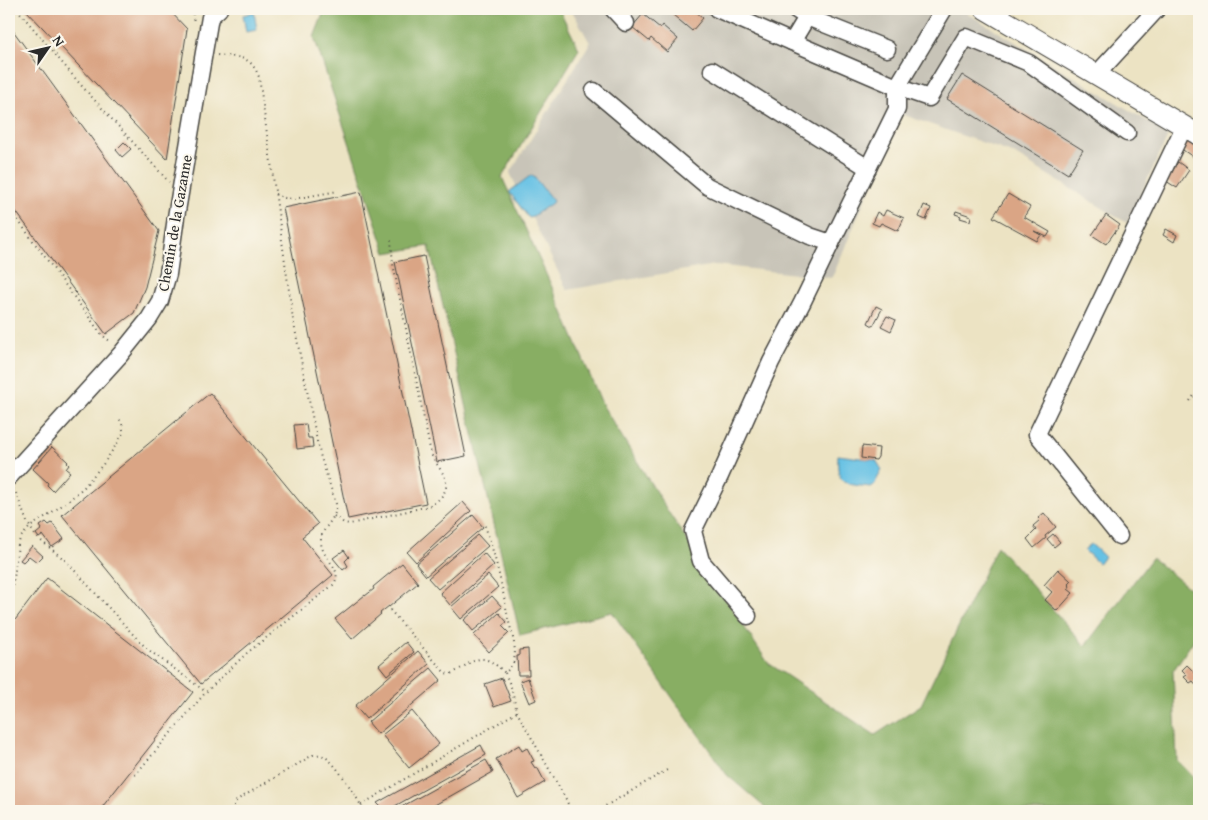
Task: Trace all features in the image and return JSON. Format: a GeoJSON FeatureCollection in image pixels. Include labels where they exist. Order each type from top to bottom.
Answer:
{"type":"FeatureCollection","features":[{"type":"Feature","properties":{"kind":"main road"},"geometry":{"type":"LineString","coordinates":[[986,9],[1192,131]]}},
{"type":"Feature","properties":{"kind":"street","name":"Chemin de la Gazanne"},"geometry":{"type":"LineString","coordinates":[[9,477],[123,352],[149,319],[160,301],[168,274],[210,17],[220,9]]}},
{"type":"Feature","properties":{"kind":"street"},"geometry":{"type":"LineString","coordinates":[[613,9],[626,23]]}},
{"type":"Feature","properties":{"kind":"street"},"geometry":{"type":"LineString","coordinates":[[717,9],[897,87],[929,98],[966,37],[1029,63],[1127,133]]}},
{"type":"Feature","properties":{"kind":"street"},"geometry":{"type":"LineString","coordinates":[[748,616],[701,560],[693,531],[771,362],[897,109],[897,87],[944,9]]}},
{"type":"Feature","properties":{"kind":"street"},"geometry":{"type":"LineString","coordinates":[[1097,74],[1157,9]]}},
{"type":"Feature","properties":{"kind":"street"},"geometry":{"type":"LineString","coordinates":[[792,42],[801,13],[887,49]]}},
{"type":"Feature","properties":{"kind":"street"},"geometry":{"type":"LineString","coordinates":[[712,70],[868,168]]}},
{"type":"Feature","properties":{"kind":"street"},"geometry":{"type":"LineString","coordinates":[[594,91],[707,186],[810,236],[831,243]]}},
{"type":"Feature","properties":{"kind":"street"},"geometry":{"type":"LineString","coordinates":[[1119,536],[1037,434],[1192,131]]}},
{"type":"Feature","properties":{"kind":"path"},"geometry":{"type":"LineString","coordinates":[[17,9],[80,84],[170,184],[181,189]]}},
{"type":"Feature","properties":{"kind":"path"},"geometry":{"type":"LineString","coordinates":[[135,776],[206,692],[247,654],[333,584],[338,575],[324,554],[321,545],[321,537],[324,529],[334,516],[336,504],[319,449],[293,319],[259,77],[251,63],[244,58],[205,53]]}},
{"type":"Feature","properties":{"kind":"path"},"geometry":{"type":"LineString","coordinates":[[275,194],[293,200],[338,191]]}},
{"type":"Feature","properties":{"kind":"path"},"geometry":{"type":"LineString","coordinates":[[9,208],[102,335],[123,352]]}},
{"type":"Feature","properties":{"kind":"path"},"geometry":{"type":"LineString","coordinates":[[334,516],[344,523],[350,524],[429,506],[437,502],[446,488],[446,480],[431,454],[393,264],[391,240]]}},
{"type":"Feature","properties":{"kind":"path"},"geometry":{"type":"LineString","coordinates":[[1190,400],[1199,389]]}},
{"type":"Feature","properties":{"kind":"path"},"geometry":{"type":"LineString","coordinates":[[9,600],[14,580],[18,544],[21,537],[30,527],[68,502],[84,487],[104,463],[122,436],[122,423],[118,417]]}},
{"type":"Feature","properties":{"kind":"path"},"geometry":{"type":"LineString","coordinates":[[9,485],[16,493],[30,527],[40,540],[65,560],[140,642],[206,692]]}},
{"type":"Feature","properties":{"kind":"path"},"geometry":{"type":"LineString","coordinates":[[484,522],[497,565],[514,644],[514,658],[510,668],[505,672]]}},
{"type":"Feature","properties":{"kind":"path"},"geometry":{"type":"LineString","coordinates":[[390,610],[445,673],[453,674],[482,659],[487,659],[505,672],[517,712],[567,801],[570,811]]}},
{"type":"Feature","properties":{"kind":"path"},"geometry":{"type":"LineString","coordinates":[[361,805],[517,712]]}},
{"type":"Feature","properties":{"kind":"path"},"geometry":{"type":"LineString","coordinates":[[234,811],[234,804],[237,800],[313,756],[321,755],[326,757],[338,771],[364,811]]}},
{"type":"Feature","properties":{"kind":"path"},"geometry":{"type":"LineString","coordinates":[[597,811],[667,770]]}},
{"type":"Feature","properties":{"kind":"shaded area"},"geometry":{"type":"Polygon","coordinates":[[[571,9],[960,9],[1169,134],[1127,223],[1012,153],[901,114],[832,278],[715,265],[567,290],[510,173],[590,43],[571,9]]]}},
{"type":"Feature","properties":{"kind":"green space"},"geometry":{"type":"Polygon","coordinates":[[[325,9],[559,9],[579,49],[502,177],[603,406],[669,513],[768,663],[875,735],[921,705],[997,546],[1085,646],[1152,558],[1199,596],[1199,632],[1173,671],[1177,760],[1199,783],[1199,811],[769,811],[727,775],[612,612],[520,635],[429,246],[386,253],[314,37],[325,9]]]}},
{"type":"Feature","properties":{"kind":"water"},"geometry":{"type":"Polygon","coordinates":[[[254,12],[257,30],[246,32],[243,15],[254,12]]]}},
{"type":"Feature","properties":{"kind":"water"},"geometry":{"type":"Polygon","coordinates":[[[530,176],[534,177],[553,201],[530,218],[510,191],[530,176]]]}},
{"type":"Feature","properties":{"kind":"water"},"geometry":{"type":"Polygon","coordinates":[[[838,455],[876,460],[882,470],[874,485],[871,487],[844,482],[839,473],[838,455]]]}},
{"type":"Feature","properties":{"kind":"water"},"geometry":{"type":"Polygon","coordinates":[[[1091,544],[1105,557],[1098,563],[1084,550],[1091,544]]]}},
{"type":"Feature","properties":{"kind":"building"},"geometry":{"type":"Polygon","coordinates":[[[25,9],[168,9],[187,29],[167,159],[25,9]]]}},
{"type":"Feature","properties":{"kind":"building"},"geometry":{"type":"Polygon","coordinates":[[[666,9],[693,9],[703,18],[692,31],[666,9]]]}},
{"type":"Feature","properties":{"kind":"building"},"geometry":{"type":"Polygon","coordinates":[[[744,9],[762,9],[755,17],[744,9]]]}},
{"type":"Feature","properties":{"kind":"building"},"geometry":{"type":"Polygon","coordinates":[[[643,14],[660,28],[662,25],[678,39],[667,52],[651,38],[649,41],[632,27],[643,14]]]}},
{"type":"Feature","properties":{"kind":"building"},"geometry":{"type":"Polygon","coordinates":[[[9,25],[159,231],[145,287],[134,313],[106,334],[9,202],[9,25]]]}},
{"type":"Feature","properties":{"kind":"building"},"geometry":{"type":"Polygon","coordinates":[[[962,75],[1083,150],[1068,174],[947,99],[962,75]]]}},
{"type":"Feature","properties":{"kind":"building"},"geometry":{"type":"Polygon","coordinates":[[[1185,139],[1199,148],[1199,161],[1180,148],[1185,139]]]}},
{"type":"Feature","properties":{"kind":"building"},"geometry":{"type":"Polygon","coordinates":[[[124,142],[131,149],[122,157],[116,150],[124,142]]]}},
{"type":"Feature","properties":{"kind":"building"},"geometry":{"type":"Polygon","coordinates":[[[1178,162],[1189,170],[1177,188],[1166,181],[1175,167],[1173,166],[1174,164],[1176,165],[1178,162]]]}},
{"type":"Feature","properties":{"kind":"building"},"geometry":{"type":"Polygon","coordinates":[[[361,192],[426,503],[348,519],[283,208],[361,192]]]}},
{"type":"Feature","properties":{"kind":"building"},"geometry":{"type":"Polygon","coordinates":[[[1008,194],[1030,207],[1024,217],[1050,232],[1047,237],[1034,231],[1041,235],[1037,241],[993,217],[1008,194]]]}},
{"type":"Feature","properties":{"kind":"building"},"geometry":{"type":"Polygon","coordinates":[[[924,205],[931,208],[926,220],[919,217],[924,205]]]}},
{"type":"Feature","properties":{"kind":"building"},"geometry":{"type":"Polygon","coordinates":[[[886,210],[904,218],[898,231],[881,223],[879,226],[872,223],[877,212],[883,216],[886,210]]]}},
{"type":"Feature","properties":{"kind":"building"},"geometry":{"type":"Polygon","coordinates":[[[956,211],[971,216],[970,221],[960,218],[961,216],[955,214],[956,211]]]}},
{"type":"Feature","properties":{"kind":"building"},"geometry":{"type":"Polygon","coordinates":[[[1106,215],[1120,225],[1106,244],[1092,235],[1106,215]]]}},
{"type":"Feature","properties":{"kind":"building"},"geometry":{"type":"Polygon","coordinates":[[[1166,229],[1177,235],[1174,242],[1163,235],[1166,229]]]}},
{"type":"Feature","properties":{"kind":"building"},"geometry":{"type":"Polygon","coordinates":[[[424,256],[466,456],[437,462],[395,262],[424,256]]]}},
{"type":"Feature","properties":{"kind":"building"},"geometry":{"type":"Polygon","coordinates":[[[876,306],[882,309],[873,326],[868,323],[876,306]]]}},
{"type":"Feature","properties":{"kind":"building"},"geometry":{"type":"Polygon","coordinates":[[[887,316],[896,320],[891,331],[881,326],[887,316]]]}},
{"type":"Feature","properties":{"kind":"building"},"geometry":{"type":"Polygon","coordinates":[[[210,393],[318,524],[302,537],[333,575],[201,684],[62,515],[210,393]]]}},
{"type":"Feature","properties":{"kind":"building"},"geometry":{"type":"Polygon","coordinates":[[[306,424],[308,438],[312,438],[313,447],[297,449],[294,425],[306,424]]]}},
{"type":"Feature","properties":{"kind":"building"},"geometry":{"type":"Polygon","coordinates":[[[862,446],[879,448],[876,460],[861,458],[862,446]]]}},
{"type":"Feature","properties":{"kind":"building"},"geometry":{"type":"Polygon","coordinates":[[[52,447],[68,462],[69,465],[66,469],[70,472],[53,491],[47,485],[48,483],[33,469],[52,447]]]}},
{"type":"Feature","properties":{"kind":"building"},"geometry":{"type":"Polygon","coordinates":[[[463,502],[471,511],[416,562],[407,552],[463,502]]]}},
{"type":"Feature","properties":{"kind":"building"},"geometry":{"type":"Polygon","coordinates":[[[1044,513],[1056,527],[1034,548],[1027,539],[1036,530],[1033,526],[1044,513]]]}},
{"type":"Feature","properties":{"kind":"building"},"geometry":{"type":"Polygon","coordinates":[[[473,515],[483,527],[426,576],[416,564],[473,515]]]}},
{"type":"Feature","properties":{"kind":"building"},"geometry":{"type":"Polygon","coordinates":[[[46,522],[49,525],[52,523],[64,539],[52,547],[43,535],[39,538],[36,534],[42,529],[40,526],[46,522]]]}},
{"type":"Feature","properties":{"kind":"building"},"geometry":{"type":"Polygon","coordinates":[[[1053,534],[1060,542],[1054,547],[1047,539],[1053,534]]]}},
{"type":"Feature","properties":{"kind":"building"},"geometry":{"type":"Polygon","coordinates":[[[478,535],[488,546],[438,589],[428,578],[478,535]]]}},
{"type":"Feature","properties":{"kind":"building"},"geometry":{"type":"Polygon","coordinates":[[[32,546],[43,556],[37,562],[29,556],[23,562],[20,560],[32,546]]]}},
{"type":"Feature","properties":{"kind":"building"},"geometry":{"type":"Polygon","coordinates":[[[344,550],[349,557],[345,561],[348,566],[343,570],[333,558],[344,550]]]}},
{"type":"Feature","properties":{"kind":"building"},"geometry":{"type":"Polygon","coordinates":[[[484,553],[494,565],[450,605],[440,593],[484,553]]]}},
{"type":"Feature","properties":{"kind":"building"},"geometry":{"type":"Polygon","coordinates":[[[402,563],[418,583],[380,613],[352,639],[335,619],[374,589],[373,587],[402,563]]]}},
{"type":"Feature","properties":{"kind":"building"},"geometry":{"type":"Polygon","coordinates":[[[1058,569],[1071,581],[1068,584],[1070,586],[1068,589],[1073,593],[1057,611],[1045,600],[1052,592],[1044,585],[1058,569]]]}},
{"type":"Feature","properties":{"kind":"building"},"geometry":{"type":"Polygon","coordinates":[[[488,575],[498,587],[461,619],[451,607],[488,575]]]}},
{"type":"Feature","properties":{"kind":"building"},"geometry":{"type":"Polygon","coordinates":[[[47,578],[193,692],[99,811],[9,810],[9,628],[47,578]]]}},
{"type":"Feature","properties":{"kind":"building"},"geometry":{"type":"Polygon","coordinates":[[[492,596],[502,607],[473,631],[464,620],[492,596]]]}},
{"type":"Feature","properties":{"kind":"building"},"geometry":{"type":"Polygon","coordinates":[[[499,613],[507,622],[502,626],[509,633],[489,652],[474,635],[499,613]]]}},
{"type":"Feature","properties":{"kind":"building"},"geometry":{"type":"Polygon","coordinates":[[[406,642],[414,652],[387,675],[379,665],[406,642]]]}},
{"type":"Feature","properties":{"kind":"building"},"geometry":{"type":"Polygon","coordinates":[[[528,649],[529,675],[518,675],[517,656],[519,656],[519,650],[528,649]]]}},
{"type":"Feature","properties":{"kind":"building"},"geometry":{"type":"Polygon","coordinates":[[[418,651],[429,664],[366,719],[355,706],[418,651]]]}},
{"type":"Feature","properties":{"kind":"building"},"geometry":{"type":"Polygon","coordinates":[[[1187,665],[1199,677],[1199,688],[1193,681],[1190,683],[1184,677],[1187,675],[1182,670],[1187,665]]]}},
{"type":"Feature","properties":{"kind":"building"},"geometry":{"type":"Polygon","coordinates":[[[431,668],[441,680],[378,734],[368,722],[431,668]]]}},
{"type":"Feature","properties":{"kind":"building"},"geometry":{"type":"Polygon","coordinates":[[[502,678],[511,701],[494,707],[485,684],[502,678]]]}},
{"type":"Feature","properties":{"kind":"building"},"geometry":{"type":"Polygon","coordinates":[[[528,678],[536,700],[529,703],[520,681],[528,678]]]}},
{"type":"Feature","properties":{"kind":"building"},"geometry":{"type":"Polygon","coordinates":[[[412,711],[439,744],[409,768],[382,735],[412,711]]]}},
{"type":"Feature","properties":{"kind":"building"},"geometry":{"type":"Polygon","coordinates":[[[481,745],[486,755],[386,811],[377,803],[481,745]]]}},
{"type":"Feature","properties":{"kind":"building"},"geometry":{"type":"Polygon","coordinates":[[[519,745],[522,751],[527,748],[534,761],[531,762],[535,768],[537,767],[545,782],[518,798],[496,759],[519,745]]]}},
{"type":"Feature","properties":{"kind":"building"},"geometry":{"type":"Polygon","coordinates":[[[486,760],[493,772],[424,811],[394,811],[486,760]]]}}]}
